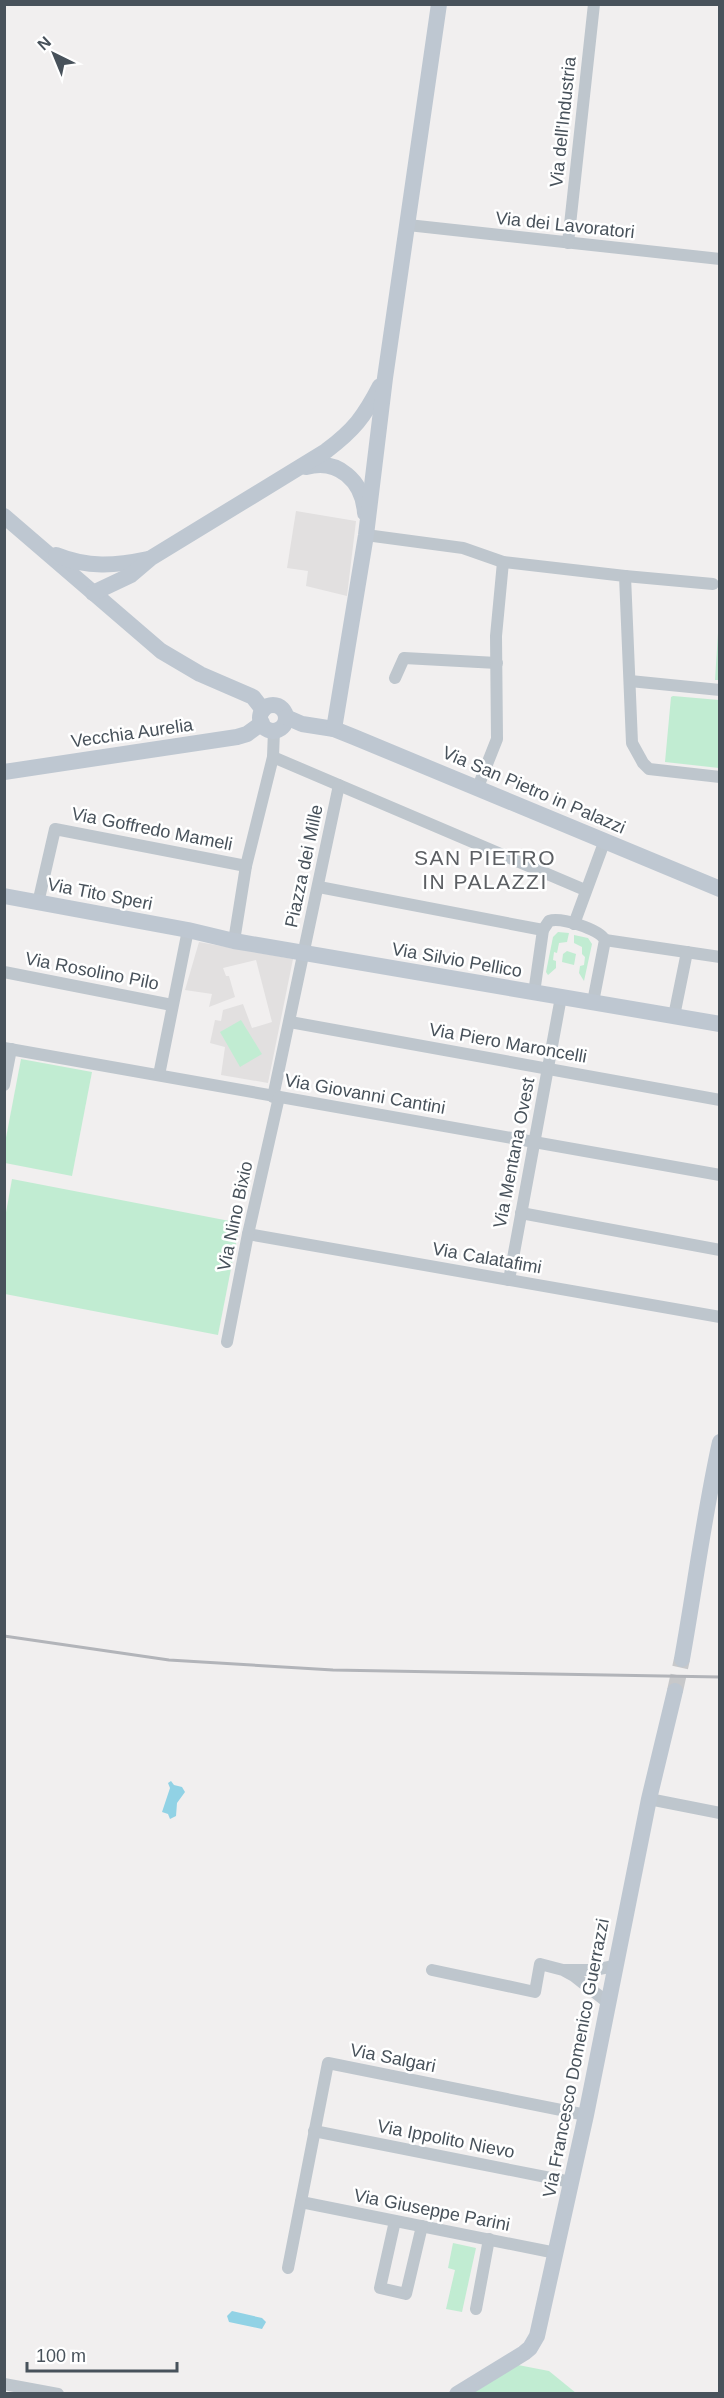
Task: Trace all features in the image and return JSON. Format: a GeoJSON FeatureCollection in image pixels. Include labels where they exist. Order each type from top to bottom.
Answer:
{"type":"FeatureCollection","features":[{"type":"Feature","properties":{"kind":"main road"},"geometry":{"type":"LineString","coordinates":[[266,721],[270,705],[277,705],[284,710],[286,717],[302,724],[334,729],[366,535],[385,378],[439,4]]}},
{"type":"Feature","properties":{"kind":"main road"},"geometry":{"type":"LineString","coordinates":[[92,591],[132,575],[152,558],[345,437],[361,421],[385,378]]}},
{"type":"Feature","properties":{"kind":"main road"},"geometry":{"type":"LineString","coordinates":[[296,469],[327,464],[342,471],[351,479],[360,492],[365,508],[366,535]]}},
{"type":"Feature","properties":{"kind":"main road"},"geometry":{"type":"LineString","coordinates":[[4,516],[160,651],[178,663],[253,697],[266,721]]}},
{"type":"Feature","properties":{"kind":"main road"},"geometry":{"type":"LineString","coordinates":[[43,549],[73,562],[87,565],[118,565],[152,558]]}},
{"type":"Feature","properties":{"kind":"main road"},"geometry":{"type":"LineString","coordinates":[[92,591],[105,573],[118,565]]}},
{"type":"Feature","properties":{"kind":"main road","name":"Vecchia Aurelia"},"geometry":{"type":"LineString","coordinates":[[4,772],[237,737],[247,734],[266,721],[283,726],[286,717]]}},
{"type":"Feature","properties":{"kind":"main road","name":"Via San Pietro in Palazzi"},"geometry":{"type":"LineString","coordinates":[[334,729],[720,889]]}},
{"type":"Feature","properties":{"kind":"main road","name":"Via Tito Speri"},"geometry":{"type":"LineString","coordinates":[[4,896],[188,930]]}},
{"type":"Feature","properties":{"kind":"main road","name":"Via Silvio Pellico"},"geometry":{"type":"LineString","coordinates":[[188,930],[305,954],[720,1024]]}},
{"type":"Feature","properties":{"kind":"main road"},"geometry":{"type":"LineString","coordinates":[[682,1659],[696,1579],[704,1512],[720,1442]]}},
{"type":"Feature","properties":{"kind":"main road","name":"Via Francesco Domenico Guerrazzi"},"geometry":{"type":"LineString","coordinates":[[457,2394],[530,2349],[540,2325],[586,2115],[649,1798],[675,1691]]}},
{"type":"Feature","properties":{"kind":"street","name":"Via dell'Industria"},"geometry":{"type":"LineString","coordinates":[[568,243],[594,4]]}},
{"type":"Feature","properties":{"kind":"street","name":"Via dei Lavoratori"},"geometry":{"type":"LineString","coordinates":[[408,225],[720,259]]}},
{"type":"Feature","properties":{"kind":"street"},"geometry":{"type":"LineString","coordinates":[[366,535],[464,548],[503,562],[713,584]]}},
{"type":"Feature","properties":{"kind":"street"},"geometry":{"type":"LineString","coordinates":[[478,787],[496,739],[496,636],[503,562]]}},
{"type":"Feature","properties":{"kind":"street"},"geometry":{"type":"LineString","coordinates":[[625,576],[632,743],[649,769],[720,777]]}},
{"type":"Feature","properties":{"kind":"street"},"geometry":{"type":"LineString","coordinates":[[395,678],[404,658],[497,663]]}},
{"type":"Feature","properties":{"kind":"street"},"geometry":{"type":"LineString","coordinates":[[630,681],[720,690]]}},
{"type":"Feature","properties":{"kind":"street"},"geometry":{"type":"LineString","coordinates":[[234,941],[246,866],[273,757],[266,721]]}},
{"type":"Feature","properties":{"kind":"street"},"geometry":{"type":"LineString","coordinates":[[273,757],[585,890]]}},
{"type":"Feature","properties":{"kind":"street","name":"Piazza dei Mille"},"geometry":{"type":"LineString","coordinates":[[305,954],[339,785]]}},
{"type":"Feature","properties":{"kind":"street","name":"Via Goffredo Mameli"},"geometry":{"type":"LineString","coordinates":[[38,903],[55,829],[246,866]]}},
{"type":"Feature","properties":{"kind":"street"},"geometry":{"type":"LineString","coordinates":[[574,924],[605,840]]}},
{"type":"Feature","properties":{"kind":"street"},"geometry":{"type":"LineString","coordinates":[[319,887],[543,930]]}},
{"type":"Feature","properties":{"kind":"street"},"geometry":{"type":"LineString","coordinates":[[534,993],[543,930],[549,921],[554,919],[600,933],[605,940],[720,957]]}},
{"type":"Feature","properties":{"kind":"street"},"geometry":{"type":"LineString","coordinates":[[159,1075],[188,930]]}},
{"type":"Feature","properties":{"kind":"street"},"geometry":{"type":"LineString","coordinates":[[593,1002],[605,940]]}},
{"type":"Feature","properties":{"kind":"street"},"geometry":{"type":"LineString","coordinates":[[674,1016],[687,952]]}},
{"type":"Feature","properties":{"kind":"street","name":"Via Nino Bixio"},"geometry":{"type":"LineString","coordinates":[[227,1342],[305,954]]}},
{"type":"Feature","properties":{"kind":"street","name":"Via Rosolino Pilo"},"geometry":{"type":"LineString","coordinates":[[4,972],[172,1005]]}},
{"type":"Feature","properties":{"kind":"street","name":"Via Mentana Ovest"},"geometry":{"type":"LineString","coordinates":[[509,1280],[561,997]]}},
{"type":"Feature","properties":{"kind":"street","name":"Via Piero Maroncelli"},"geometry":{"type":"LineString","coordinates":[[290,1022],[720,1100]]}},
{"type":"Feature","properties":{"kind":"street"},"geometry":{"type":"LineString","coordinates":[[4,1085],[8,1048]]}},
{"type":"Feature","properties":{"kind":"street","name":"Via Giovanni Cantini"},"geometry":{"type":"LineString","coordinates":[[8,1048],[720,1175]]}},
{"type":"Feature","properties":{"kind":"street"},"geometry":{"type":"LineString","coordinates":[[521,1213],[720,1250]]}},
{"type":"Feature","properties":{"kind":"street","name":"Via Calatafimi"},"geometry":{"type":"LineString","coordinates":[[248,1234],[720,1317]]}},
{"type":"Feature","properties":{"kind":"street"},"geometry":{"type":"LineString","coordinates":[[649,1798],[720,1813]]}},
{"type":"Feature","properties":{"kind":"street"},"geometry":{"type":"LineString","coordinates":[[432,1970],[535,1992],[540,1964],[563,1970],[574,1976],[607,2002]]}},
{"type":"Feature","properties":{"kind":"street"},"geometry":{"type":"LineString","coordinates":[[563,1970],[594,1970],[614,1966]]}},
{"type":"Feature","properties":{"kind":"street","name":"Via Salgari"},"geometry":{"type":"LineString","coordinates":[[288,2268],[328,2063],[586,2115]]}},
{"type":"Feature","properties":{"kind":"street","name":"Via Ippolito Nievo"},"geometry":{"type":"LineString","coordinates":[[314,2131],[571,2182]]}},
{"type":"Feature","properties":{"kind":"street","name":"Via Giuseppe Parini"},"geometry":{"type":"LineString","coordinates":[[300,2202],[556,2253]]}},
{"type":"Feature","properties":{"kind":"street"},"geometry":{"type":"LineString","coordinates":[[395,2221],[380,2288],[406,2294],[422,2226]]}},
{"type":"Feature","properties":{"kind":"street"},"geometry":{"type":"LineString","coordinates":[[476,2309],[489,2239]]}},
{"type":"Feature","properties":{"kind":"street"},"geometry":{"type":"LineString","coordinates":[[12,2388],[58,2394]]}},
{"type":"Feature","properties":{"kind":"shaded area"},"geometry":{"type":"Polygon","coordinates":[[[296,511],[356,521],[347,596],[306,586],[308,571],[287,568],[296,511]]]}},
{"type":"Feature","properties":{"kind":"shaded area"},"geometry":{"type":"Polygon","coordinates":[[[199,942],[293,959],[268,1083],[221,1075],[225,1047],[210,1043],[215,1020],[221,1021],[223,1010],[243,1004],[252,1028],[272,1022],[256,960],[223,968],[226,976],[229,976],[235,997],[209,1007],[212,994],[185,990],[199,942]]]}},
{"type":"Feature","properties":{"kind":"green space"},"geometry":{"type":"Polygon","coordinates":[[[718,633],[720,634],[719,680],[715,680],[718,633]]]}},
{"type":"Feature","properties":{"kind":"green space"},"geometry":{"type":"Polygon","coordinates":[[[671,697],[719,700],[719,768],[665,762],[671,697]]]}},
{"type":"Feature","properties":{"kind":"green space"},"geometry":{"type":"Polygon","coordinates":[[[558,932],[569,933],[567,942],[559,943],[557,953],[554,952],[553,960],[556,961],[556,968],[548,975],[546,972],[553,937],[558,932]]]}},
{"type":"Feature","properties":{"kind":"green space"},"geometry":{"type":"Polygon","coordinates":[[[574,935],[588,938],[592,944],[584,981],[579,973],[580,966],[584,965],[585,957],[582,954],[582,947],[574,943],[574,935]]]}},
{"type":"Feature","properties":{"kind":"green space"},"geometry":{"type":"Polygon","coordinates":[[[567,951],[576,954],[574,965],[562,962],[563,954],[567,951]]]}},
{"type":"Feature","properties":{"kind":"green space"},"geometry":{"type":"Polygon","coordinates":[[[241,1020],[262,1054],[240,1067],[220,1032],[241,1020]]]}},
{"type":"Feature","properties":{"kind":"green space"},"geometry":{"type":"Polygon","coordinates":[[[21,1059],[92,1072],[72,1176],[5,1163],[5,1143],[21,1059]]]}},
{"type":"Feature","properties":{"kind":"green space"},"geometry":{"type":"Polygon","coordinates":[[[12,1179],[240,1223],[218,1335],[5,1294],[5,1218],[12,1179]]]}},
{"type":"Feature","properties":{"kind":"green space"},"geometry":{"type":"Polygon","coordinates":[[[453,2243],[476,2248],[462,2312],[446,2309],[455,2270],[448,2268],[453,2243]]]}},
{"type":"Feature","properties":{"kind":"green space"},"geometry":{"type":"Polygon","coordinates":[[[518,2365],[549,2371],[576,2393],[471,2394],[518,2365]]]}},
{"type":"Feature","properties":{"kind":"water"},"geometry":{"type":"Polygon","coordinates":[[[171,1781],[174,1785],[182,1787],[185,1792],[177,1803],[176,1816],[170,1819],[168,1814],[162,1812],[170,1788],[168,1783],[171,1781]]]}},
{"type":"Feature","properties":{"kind":"water"},"geometry":{"type":"Polygon","coordinates":[[[232,2311],[262,2318],[266,2322],[262,2329],[229,2322],[227,2316],[232,2311]]]}},
{"type":"Feature","properties":{"kind":"tunnel"},"geometry":{"type":"LineString","coordinates":[[675,1691],[682,1659]]}},
{"type":"Feature","properties":{"kind":"railway"},"geometry":{"type":"LineString","coordinates":[[4,1636],[169,1660],[333,1670],[720,1677]]}},
{"type":"Feature","properties":{"kind":"district","name":"SAN PIETRO IN PALAZZI"},"geometry":{"type":"Point","coordinates":[485,870]}}]}
